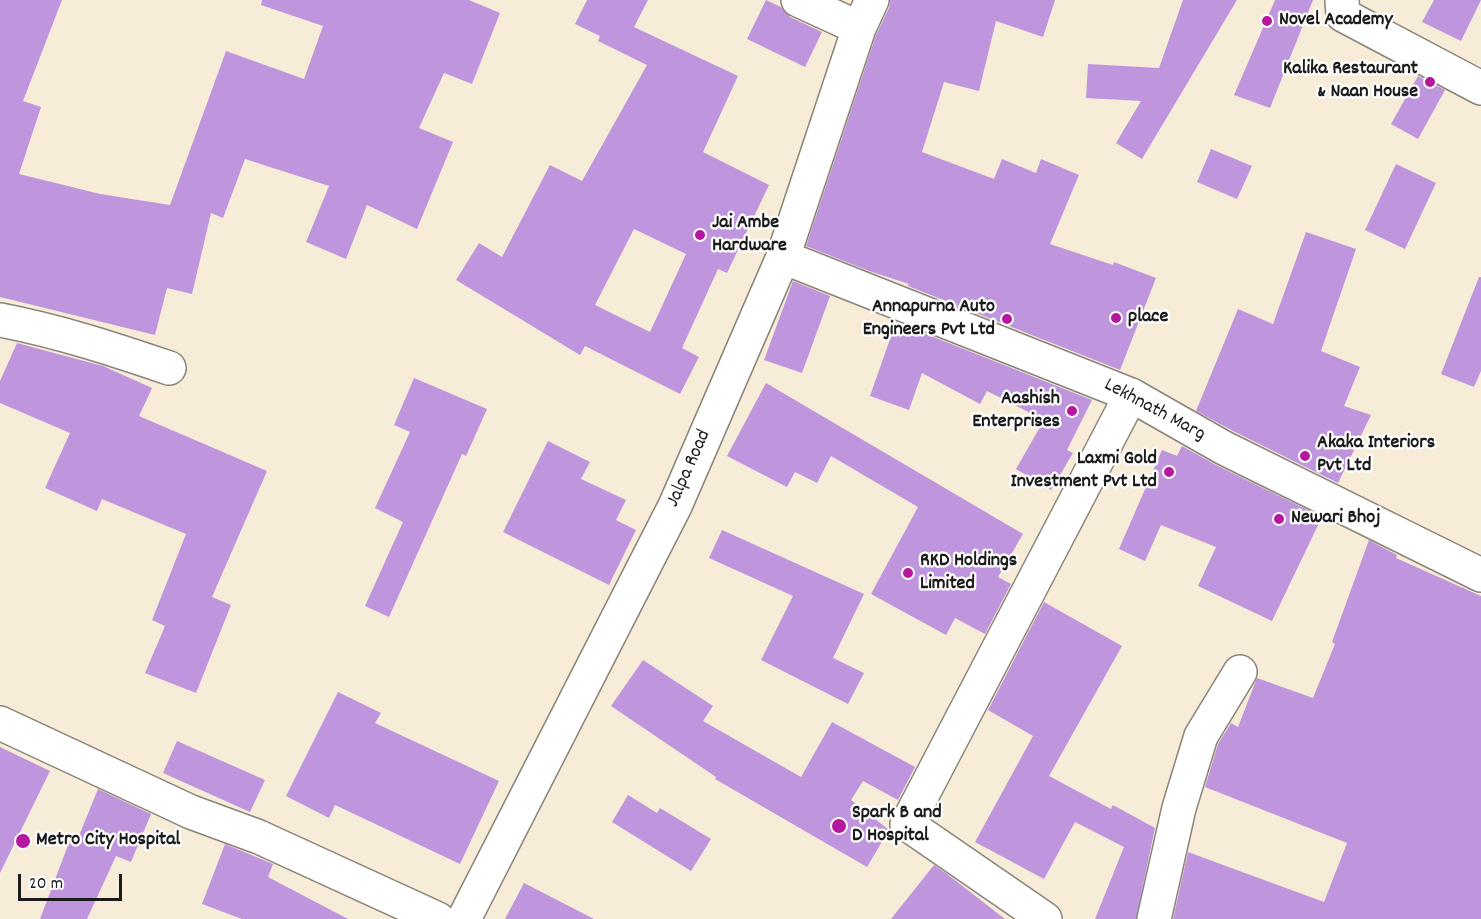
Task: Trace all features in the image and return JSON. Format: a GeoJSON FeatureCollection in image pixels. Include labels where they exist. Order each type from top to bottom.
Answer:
{"type":"FeatureCollection","features":[{"type":"Feature","properties":{"kind":"street"},"geometry":{"type":"LineString","coordinates":[[798,0],[865,14]]}},
{"type":"Feature","properties":{"kind":"street"},"geometry":{"type":"LineString","coordinates":[[1341,0],[1343,15],[1481,88]]}},
{"type":"Feature","properties":{"kind":"street","name":"Jalpa Road"},"geometry":{"type":"LineString","coordinates":[[464,919],[675,506],[783,257],[865,14]]}},
{"type":"Feature","properties":{"kind":"street","name":"Lekhnath Marg"},"geometry":{"type":"LineString","coordinates":[[783,257],[1131,395],[1224,448],[1481,575]]}},
{"type":"Feature","properties":{"kind":"street"},"geometry":{"type":"LineString","coordinates":[[0,320],[86,340],[169,368]]}},
{"type":"Feature","properties":{"kind":"street"},"geometry":{"type":"LineString","coordinates":[[1045,919],[907,824],[1131,395]]}},
{"type":"Feature","properties":{"kind":"street"},"geometry":{"type":"LineString","coordinates":[[1154,919],[1179,808],[1201,736],[1240,672]]}},
{"type":"Feature","properties":{"kind":"street"},"geometry":{"type":"LineString","coordinates":[[0,723],[191,812],[259,837],[438,919]]}},
{"type":"Feature","properties":{"kind":"building"},"geometry":{"type":"Polygon","coordinates":[[[0,0],[62,0],[23,101],[41,107],[19,174],[100,194],[170,205],[226,51],[304,79],[323,26],[261,5],[262,0],[469,0],[500,13],[472,84],[444,73],[419,128],[453,142],[417,229],[367,205],[346,259],[306,242],[329,186],[245,159],[223,218],[211,213],[192,294],[167,288],[155,335],[0,297],[0,0]]]}},
{"type":"Feature","properties":{"kind":"building"},"geometry":{"type":"Polygon","coordinates":[[[587,0],[648,0],[634,27],[738,76],[703,152],[769,185],[727,273],[718,269],[682,348],[699,357],[680,394],[585,346],[580,355],[456,280],[479,243],[502,257],[550,165],[582,181],[647,65],[598,41],[600,36],[575,24],[587,0]],[[634,229],[595,305],[650,332],[686,254],[634,229]]]}},
{"type":"Feature","properties":{"kind":"building"},"geometry":{"type":"Polygon","coordinates":[[[766,0],[781,7],[790,17],[822,32],[805,67],[747,39],[766,0]]]}},
{"type":"Feature","properties":{"kind":"building"},"geometry":{"type":"Polygon","coordinates":[[[890,0],[1055,0],[1043,37],[996,21],[979,91],[944,82],[922,152],[994,179],[1002,159],[1036,173],[1041,159],[1079,175],[1050,244],[1113,265],[1114,262],[1156,278],[1120,370],[908,286],[909,284],[806,246],[876,35],[889,8],[890,0]]]}},
{"type":"Feature","properties":{"kind":"building"},"geometry":{"type":"Polygon","coordinates":[[[1183,0],[1237,0],[1142,159],[1116,143],[1141,101],[1086,98],[1088,64],[1159,68],[1183,0]]]}},
{"type":"Feature","properties":{"kind":"building"},"geometry":{"type":"Polygon","coordinates":[[[1275,0],[1313,0],[1270,108],[1234,95],[1275,0]]]}},
{"type":"Feature","properties":{"kind":"building"},"geometry":{"type":"Polygon","coordinates":[[[1434,0],[1481,0],[1461,41],[1422,22],[1434,0]]]}},
{"type":"Feature","properties":{"kind":"building"},"geometry":{"type":"Polygon","coordinates":[[[1418,76],[1445,90],[1418,139],[1391,124],[1418,76]]]}},
{"type":"Feature","properties":{"kind":"building"},"geometry":{"type":"Polygon","coordinates":[[[1211,149],[1252,166],[1237,199],[1197,182],[1211,149]]]}},
{"type":"Feature","properties":{"kind":"building"},"geometry":{"type":"Polygon","coordinates":[[[1396,164],[1436,183],[1405,249],[1365,230],[1396,164]]]}},
{"type":"Feature","properties":{"kind":"building"},"geometry":{"type":"Polygon","coordinates":[[[1306,232],[1356,249],[1321,351],[1360,367],[1344,406],[1371,415],[1338,483],[1196,411],[1238,309],[1273,324],[1306,232]]]}},
{"type":"Feature","properties":{"kind":"building"},"geometry":{"type":"Polygon","coordinates":[[[1479,277],[1481,277],[1481,371],[1474,387],[1441,374],[1479,277]]]}},
{"type":"Feature","properties":{"kind":"building"},"geometry":{"type":"Polygon","coordinates":[[[793,281],[830,296],[802,373],[764,360],[793,281]]]}},
{"type":"Feature","properties":{"kind":"building"},"geometry":{"type":"Polygon","coordinates":[[[896,322],[1092,400],[1067,450],[1073,453],[1051,490],[1016,469],[1044,420],[987,391],[980,404],[922,373],[909,410],[870,396],[896,322]]]}},
{"type":"Feature","properties":{"kind":"building"},"geometry":{"type":"Polygon","coordinates":[[[17,343],[103,366],[152,388],[139,416],[267,471],[212,597],[231,605],[196,693],[145,673],[165,626],[152,620],[186,534],[102,499],[97,511],[45,488],[70,433],[0,403],[0,381],[17,343]]]}},
{"type":"Feature","properties":{"kind":"building"},"geometry":{"type":"Polygon","coordinates":[[[414,378],[487,409],[466,456],[462,454],[389,617],[365,606],[403,522],[375,508],[410,432],[394,425],[414,378]]]}},
{"type":"Feature","properties":{"kind":"building"},"geometry":{"type":"Polygon","coordinates":[[[766,383],[1023,534],[998,577],[1011,584],[985,634],[955,618],[946,635],[871,594],[918,507],[831,456],[817,483],[795,472],[787,487],[727,456],[766,383]]]}},
{"type":"Feature","properties":{"kind":"building"},"geometry":{"type":"Polygon","coordinates":[[[548,441],[590,462],[581,479],[626,500],[616,520],[636,530],[609,585],[503,532],[548,441]]]}},
{"type":"Feature","properties":{"kind":"building"},"geometry":{"type":"Polygon","coordinates":[[[1182,446],[1322,517],[1272,621],[1198,586],[1216,547],[1161,525],[1145,561],[1119,549],[1162,450],[1177,456],[1182,446]]]}},
{"type":"Feature","properties":{"kind":"building"},"geometry":{"type":"Polygon","coordinates":[[[722,530],[864,594],[833,658],[864,673],[848,704],[761,660],[793,596],[709,558],[722,530]]]}},
{"type":"Feature","properties":{"kind":"building"},"geometry":{"type":"Polygon","coordinates":[[[1369,540],[1397,555],[1396,558],[1481,596],[1481,919],[1173,919],[1188,852],[1324,902],[1347,843],[1205,787],[1218,744],[1231,723],[1238,727],[1257,678],[1313,698],[1335,644],[1332,642],[1369,540]]]}},
{"type":"Feature","properties":{"kind":"building"},"geometry":{"type":"Polygon","coordinates":[[[1044,602],[1122,646],[1049,776],[1111,809],[1113,805],[1155,828],[1136,919],[1095,919],[1124,847],[1075,822],[1044,879],[975,842],[1033,736],[988,710],[1044,602]]]}},
{"type":"Feature","properties":{"kind":"building","name":"Spark B and D Hospital"},"geometry":{"type":"Polygon","coordinates":[[[643,660],[713,706],[703,721],[801,777],[832,722],[915,767],[898,800],[863,781],[851,800],[889,830],[867,867],[715,779],[716,777],[611,706],[643,660]]]}},
{"type":"Feature","properties":{"kind":"building"},"geometry":{"type":"Polygon","coordinates":[[[338,692],[381,713],[375,723],[499,781],[460,864],[335,805],[329,818],[286,796],[338,692]]]}},
{"type":"Feature","properties":{"kind":"building"},"geometry":{"type":"Polygon","coordinates":[[[177,741],[265,780],[250,812],[163,773],[177,741]]]}},
{"type":"Feature","properties":{"kind":"building"},"geometry":{"type":"Polygon","coordinates":[[[0,747],[50,771],[0,873],[0,747]]]}},
{"type":"Feature","properties":{"kind":"building"},"geometry":{"type":"Polygon","coordinates":[[[98,789],[151,814],[131,862],[116,856],[87,919],[40,919],[70,840],[76,843],[98,789]]]}},
{"type":"Feature","properties":{"kind":"building"},"geometry":{"type":"Polygon","coordinates":[[[628,795],[657,813],[660,808],[711,839],[691,871],[612,822],[628,795]]]}},
{"type":"Feature","properties":{"kind":"building"},"geometry":{"type":"Polygon","coordinates":[[[225,844],[273,864],[268,877],[348,919],[242,919],[202,904],[225,844]]]}},
{"type":"Feature","properties":{"kind":"building"},"geometry":{"type":"Polygon","coordinates":[[[934,865],[947,874],[1005,919],[891,919],[934,865]]]}},
{"type":"Feature","properties":{"kind":"building"},"geometry":{"type":"Polygon","coordinates":[[[524,883],[594,919],[505,919],[524,883]]]}},
{"type":"Feature","properties":{"kind":"place","name":"Novel Academy"},"geometry":{"type":"Point","coordinates":[1267,21]}},
{"type":"Feature","properties":{"kind":"place","name":"Kalika Restaurant & Naan House"},"geometry":{"type":"Point","coordinates":[1430,82]}},
{"type":"Feature","properties":{"kind":"place","name":"Jai Ambe Hardware"},"geometry":{"type":"Point","coordinates":[700,235]}},
{"type":"Feature","properties":{"kind":"place","name":"place"},"geometry":{"type":"Point","coordinates":[1116,318]}},
{"type":"Feature","properties":{"kind":"place","name":"Annapurna Auto Engineers Pvt Ltd"},"geometry":{"type":"Point","coordinates":[1007,319]}},
{"type":"Feature","properties":{"kind":"place","name":"Aashish Enterprises"},"geometry":{"type":"Point","coordinates":[1072,411]}},
{"type":"Feature","properties":{"kind":"place","name":"Akaka Interiors Pvt Ltd"},"geometry":{"type":"Point","coordinates":[1305,456]}},
{"type":"Feature","properties":{"kind":"place","name":"Laxmi Gold Investment Pvt Ltd"},"geometry":{"type":"Point","coordinates":[1169,472]}},
{"type":"Feature","properties":{"kind":"place","name":"Newari Bhoj"},"geometry":{"type":"Point","coordinates":[1279,519]}},
{"type":"Feature","properties":{"kind":"place","name":"RKD Holdings Limited"},"geometry":{"type":"Point","coordinates":[908,573]}},
{"type":"Feature","properties":{"kind":"place","name":"Spark B and D Hospital"},"geometry":{"type":"Point","coordinates":[839,826]}},
{"type":"Feature","properties":{"kind":"place","name":"Metro City Hospital"},"geometry":{"type":"Point","coordinates":[23,841]}}]}
